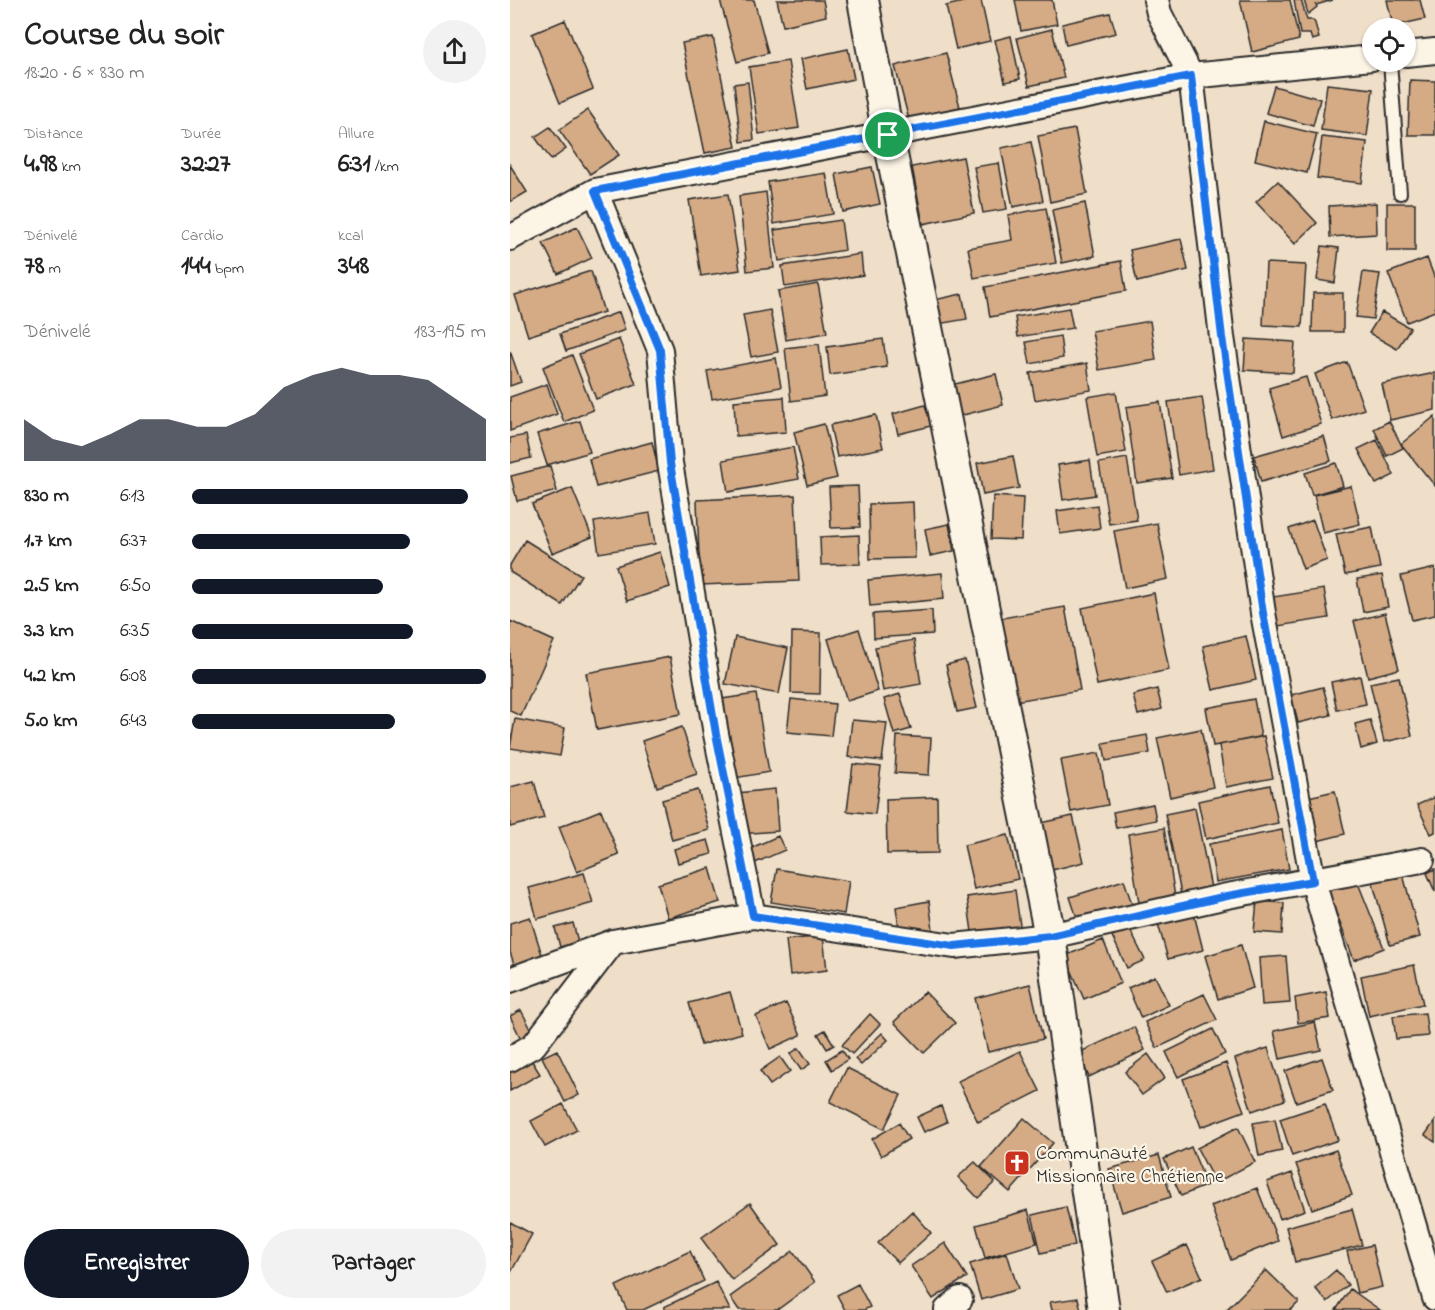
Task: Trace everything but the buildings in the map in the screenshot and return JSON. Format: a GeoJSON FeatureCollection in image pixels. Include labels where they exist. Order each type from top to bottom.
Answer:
{"type":"FeatureCollection","features":[{"type":"Feature","properties":{"kind":"street"},"geometry":{"type":"LineString","coordinates":[[863,0],[888,135],[1050,936],[1104,1310]]}},
{"type":"Feature","properties":{"kind":"street"},"geometry":{"type":"LineString","coordinates":[[1156,0],[1159,13],[1191,76],[1222,337],[1263,613],[1313,881],[1435,1298]]}},
{"type":"Feature","properties":{"kind":"street"},"geometry":{"type":"LineString","coordinates":[[1416,53],[1435,51]]}},
{"type":"Feature","properties":{"kind":"street"},"geometry":{"type":"LineString","coordinates":[[510,238],[595,191],[1191,76],[1362,59]]}},
{"type":"Feature","properties":{"kind":"street"},"geometry":{"type":"LineString","coordinates":[[595,191],[660,350],[672,475],[716,734],[753,916]]}},
{"type":"Feature","properties":{"kind":"street"},"geometry":{"type":"LineString","coordinates":[[510,980],[613,942],[753,916],[954,946],[1050,936],[1227,896],[1422,860]]}},
{"type":"Feature","properties":{"kind":"street"},"geometry":{"type":"LineString","coordinates":[[510,1059],[534,1045],[613,942]]}},
{"type":"Feature","properties":{"kind":"lane"},"geometry":{"type":"LineString","coordinates":[[1391,72],[1400,193]]}},
{"type":"Feature","properties":{"kind":"place","name":"Communauté Missionnaire Chrétienne"},"geometry":{"type":"Point","coordinates":[1017,1163]}},
{"type":"Feature","properties":{"kind":"route"},"geometry":{"type":"LineString","coordinates":[[1191,76],[1222,337],[1263,613],[1313,881],[1227,896],[1050,936],[954,946],[753,916],[716,734],[670,463],[660,350],[595,191],[888,135],[1191,76]]}}]}
